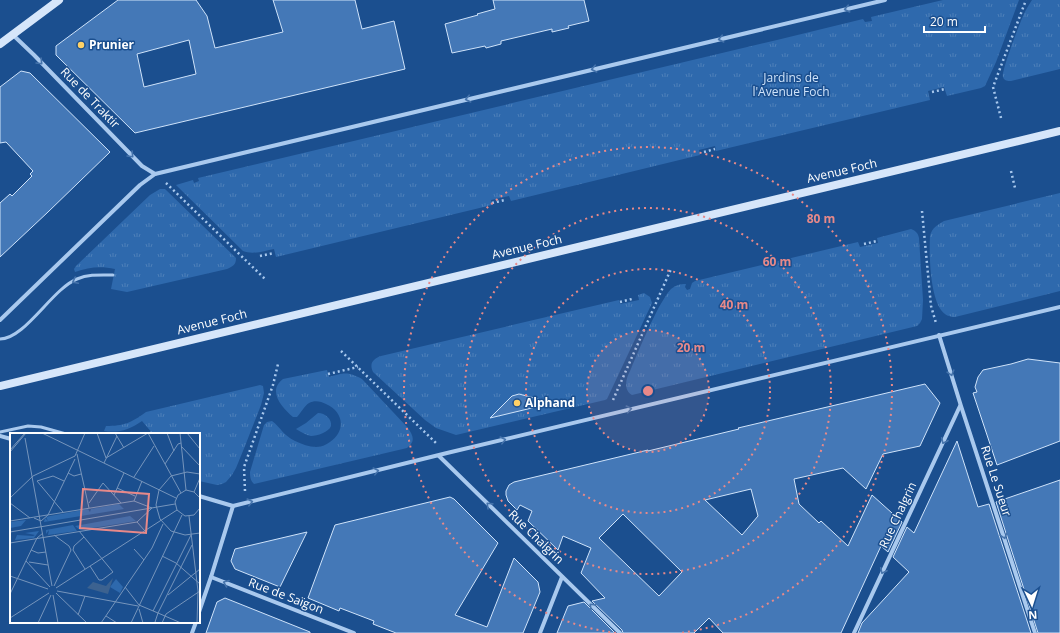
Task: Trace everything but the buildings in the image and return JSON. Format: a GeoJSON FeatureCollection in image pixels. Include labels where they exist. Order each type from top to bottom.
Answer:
{"type":"FeatureCollection","features":[{"type":"Feature","properties":{"kind":"main road"},"geometry":{"type":"LineString","coordinates":[[0,44],[59,0]]}},
{"type":"Feature","properties":{"kind":"main road","name":"Avenue Foch"},"geometry":{"type":"LineString","coordinates":[[0,386],[1060,131]]}},
{"type":"Feature","properties":{"kind":"street"},"geometry":{"type":"LineString","coordinates":[[0,320],[140,185],[155,174],[885,0]]}},
{"type":"Feature","properties":{"kind":"street","name":"Rue de Traktir"},"geometry":{"type":"LineString","coordinates":[[12,34],[142,166],[155,174]]}},
{"type":"Feature","properties":{"kind":"street"},"geometry":{"type":"LineString","coordinates":[[200,496],[232,506],[1060,307]]}},
{"type":"Feature","properties":{"kind":"street","name":"Rue Le Sueur"},"geometry":{"type":"LineString","coordinates":[[940,335],[961,406],[1035,633]]}},
{"type":"Feature","properties":{"kind":"street","name":"Rue Chalgrin"},"geometry":{"type":"LineString","coordinates":[[854,633],[961,406]]}},
{"type":"Feature","properties":{"kind":"street"},"geometry":{"type":"LineString","coordinates":[[0,436],[10,439]]}},
{"type":"Feature","properties":{"kind":"street","name":"Rue Chalgrin"},"geometry":{"type":"LineString","coordinates":[[439,456],[620,633]]}},
{"type":"Feature","properties":{"kind":"street"},"geometry":{"type":"LineString","coordinates":[[200,609],[232,506]]}},
{"type":"Feature","properties":{"kind":"street","name":"Rue de Saïgon"},"geometry":{"type":"LineString","coordinates":[[211,577],[354,633]]}},
{"type":"Feature","properties":{"kind":"street"},"geometry":{"type":"LineString","coordinates":[[540,633],[562,577]]}},
{"type":"Feature","properties":{"kind":"street"},"geometry":{"type":"LineString","coordinates":[[192,633],[196,623]]}},
{"type":"Feature","properties":{"kind":"lane"},"geometry":{"type":"LineString","coordinates":[[0,339],[16,335],[64,288],[75,280],[97,274],[113,275]]}},
{"type":"Feature","properties":{"kind":"lane"},"geometry":{"type":"LineString","coordinates":[[0,432],[28,426],[41,427],[62,433]]}},
{"type":"Feature","properties":{"kind":"path"},"geometry":{"type":"LineString","coordinates":[[1001,118],[993,87],[1026,0]]}},
{"type":"Feature","properties":{"kind":"path"},"geometry":{"type":"LineString","coordinates":[[932,92],[944,89]]}},
{"type":"Feature","properties":{"kind":"path"},"geometry":{"type":"LineString","coordinates":[[704,152],[715,149]]}},
{"type":"Feature","properties":{"kind":"path"},"geometry":{"type":"LineString","coordinates":[[1011,171],[1015,188]]}},
{"type":"Feature","properties":{"kind":"path"},"geometry":{"type":"LineString","coordinates":[[170,187],[265,279]]}},
{"type":"Feature","properties":{"kind":"path"},"geometry":{"type":"LineString","coordinates":[[492,202],[505,200]]}},
{"type":"Feature","properties":{"kind":"path"},"geometry":{"type":"LineString","coordinates":[[922,211],[931,306],[940,335]]}},
{"type":"Feature","properties":{"kind":"path"},"geometry":{"type":"LineString","coordinates":[[864,244],[877,241]]}},
{"type":"Feature","properties":{"kind":"path"},"geometry":{"type":"LineString","coordinates":[[260,256],[274,253]]}},
{"type":"Feature","properties":{"kind":"path"},"geometry":{"type":"LineString","coordinates":[[613,401],[671,269]]}},
{"type":"Feature","properties":{"kind":"path"},"geometry":{"type":"LineString","coordinates":[[620,302],[632,299]]}},
{"type":"Feature","properties":{"kind":"path"},"geometry":{"type":"LineString","coordinates":[[341,351],[436,443]]}},
{"type":"Feature","properties":{"kind":"path"},"geometry":{"type":"LineString","coordinates":[[244,488],[244,467],[273,385],[278,364]]}},
{"type":"Feature","properties":{"kind":"path"},"geometry":{"type":"LineString","coordinates":[[328,374],[358,367]]}},
{"type":"Feature","properties":{"kind":"green space","name":"Jardins de l'Avenue Foch"},"geometry":{"type":"Polygon","coordinates":[[[943,0],[1019,0],[996,62],[985,86],[981,88],[947,96],[944,87],[928,91],[930,100],[716,151],[715,146],[699,150],[700,155],[511,201],[509,196],[491,200],[492,205],[276,257],[274,249],[255,253],[243,251],[176,185],[193,180],[194,183],[199,181],[198,178],[863,19],[865,22],[872,21],[871,17],[943,0]]]}},
{"type":"Feature","properties":{"kind":"green space"},"geometry":{"type":"Polygon","coordinates":[[[1032,0],[1060,0],[1060,69],[1011,81],[1006,80],[1003,77],[1003,73],[1008,57],[1022,19],[1032,0]]]}},
{"type":"Feature","properties":{"kind":"green space"},"geometry":{"type":"Polygon","coordinates":[[[160,189],[165,189],[236,258],[234,265],[227,269],[127,292],[111,289],[115,269],[95,268],[75,272],[74,269],[76,266],[150,195],[160,189]]]}},
{"type":"Feature","properties":{"kind":"green space"},"geometry":{"type":"Polygon","coordinates":[[[1060,193],[1060,291],[955,317],[947,315],[941,310],[934,295],[931,274],[930,236],[935,227],[944,221],[1060,193]]]}},
{"type":"Feature","properties":{"kind":"green space"},"geometry":{"type":"Polygon","coordinates":[[[911,229],[916,232],[919,238],[923,300],[922,319],[917,326],[632,395],[627,390],[627,377],[647,331],[659,307],[671,289],[686,284],[685,287],[687,290],[690,289],[692,283],[695,281],[858,242],[860,247],[878,243],[877,238],[911,229]]]}},
{"type":"Feature","properties":{"kind":"green space"},"geometry":{"type":"Polygon","coordinates":[[[644,293],[650,297],[652,303],[607,399],[605,400],[456,435],[436,428],[425,420],[373,372],[371,366],[372,362],[376,358],[381,356],[619,300],[620,304],[639,300],[638,295],[644,293]]]}},
{"type":"Feature","properties":{"kind":"green space"},"geometry":{"type":"Polygon","coordinates":[[[327,370],[329,377],[338,374],[346,374],[362,379],[408,428],[413,438],[412,443],[407,448],[254,484],[251,479],[250,472],[264,425],[267,422],[272,421],[291,439],[311,446],[318,447],[325,445],[339,433],[341,422],[332,407],[322,402],[313,401],[307,404],[297,417],[293,417],[281,404],[276,394],[278,384],[283,379],[327,370]]]}},
{"type":"Feature","properties":{"kind":"green space"},"geometry":{"type":"Polygon","coordinates":[[[260,385],[263,386],[264,393],[261,405],[236,468],[226,482],[222,484],[217,485],[200,481],[200,433],[152,433],[142,421],[133,427],[124,430],[114,432],[104,431],[106,426],[127,423],[146,412],[260,385]]]}},
{"type":"Feature","properties":{"kind":"green space"},"geometry":{"type":"Polygon","coordinates":[[[318,413],[328,417],[331,426],[328,430],[311,436],[296,429],[306,423],[318,413]]]}},
{"type":"Feature","properties":{"kind":"place","name":"Prunier"},"geometry":{"type":"Point","coordinates":[81,45]}},
{"type":"Feature","properties":{"kind":"place","name":"Alphand"},"geometry":{"type":"Point","coordinates":[517,403]}}]}
